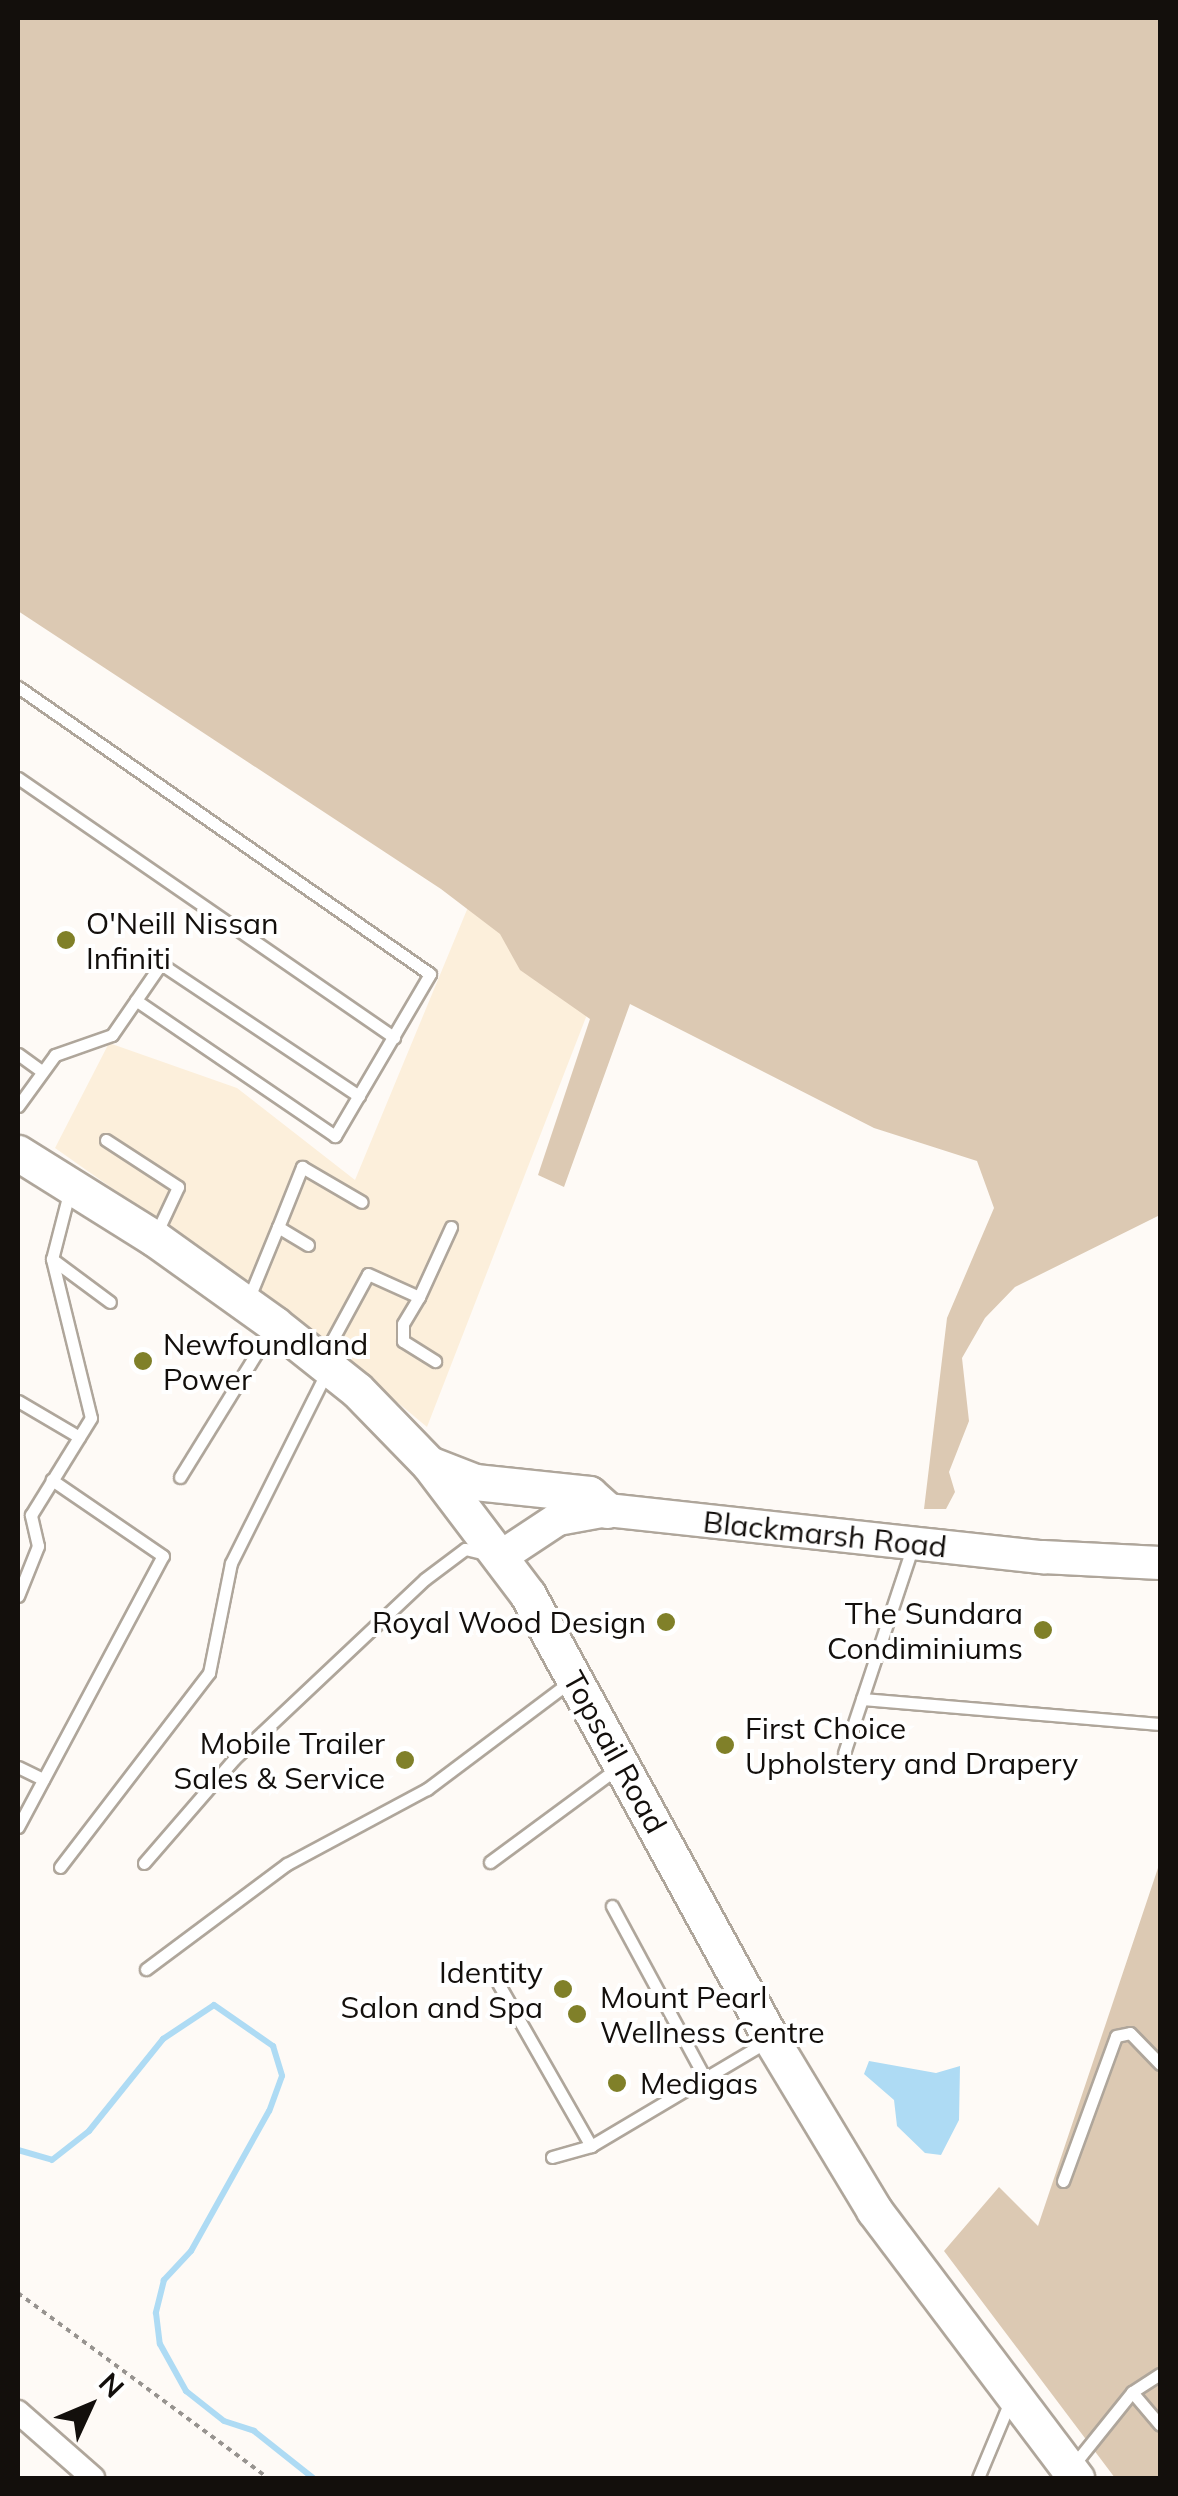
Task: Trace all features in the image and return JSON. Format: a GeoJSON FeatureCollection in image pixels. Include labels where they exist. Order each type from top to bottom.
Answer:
{"type":"FeatureCollection","features":[{"type":"Feature","properties":{"kind":"main road","name":"Topsail Road"},"geometry":{"type":"LineString","coordinates":[[18,1154],[154,1238],[260,1314],[325,1364],[429,1464],[502,1556],[623,1765],[771,2039],[874,2210],[1073,2474]]}},
{"type":"Feature","properties":{"kind":"main road"},"geometry":{"type":"LineString","coordinates":[[429,1464],[475,1482],[589,1494],[607,1510]]}},
{"type":"Feature","properties":{"kind":"main road","name":"Blackmarsh Road"},"geometry":{"type":"LineString","coordinates":[[502,1556],[558,1520],[607,1510],[914,1544],[1160,1563]]}},
{"type":"Feature","properties":{"kind":"street"},"geometry":{"type":"LineString","coordinates":[[18,2412],[93,2478]]}},
{"type":"Feature","properties":{"kind":"lane"},"geometry":{"type":"LineString","coordinates":[[18,687],[430,974],[335,1136],[136,1000]]}},
{"type":"Feature","properties":{"kind":"lane"},"geometry":{"type":"LineString","coordinates":[[18,778],[394,1037]]}},
{"type":"Feature","properties":{"kind":"lane"},"geometry":{"type":"LineString","coordinates":[[18,1106],[55,1054],[112,1036],[161,964],[360,1096]]}},
{"type":"Feature","properties":{"kind":"lane"},"geometry":{"type":"LineString","coordinates":[[18,1054],[41,1071]]}},
{"type":"Feature","properties":{"kind":"lane"},"geometry":{"type":"LineString","coordinates":[[106,1140],[178,1187],[154,1238]]}},
{"type":"Feature","properties":{"kind":"lane"},"geometry":{"type":"LineString","coordinates":[[180,1478],[260,1314],[278,1228],[302,1168],[362,1202]]}},
{"type":"Feature","properties":{"kind":"lane"},"geometry":{"type":"LineString","coordinates":[[18,1596],[38,1546],[31,1515],[91,1418],[52,1259],[72,1184]]}},
{"type":"Feature","properties":{"kind":"lane"},"geometry":{"type":"LineString","coordinates":[[435,1361],[404,1341],[403,1324],[451,1227]]}},
{"type":"Feature","properties":{"kind":"lane"},"geometry":{"type":"LineString","coordinates":[[278,1228],[308,1244]]}},
{"type":"Feature","properties":{"kind":"lane"},"geometry":{"type":"LineString","coordinates":[[52,1259],[110,1302]]}},
{"type":"Feature","properties":{"kind":"lane"},"geometry":{"type":"LineString","coordinates":[[60,1868],[209,1672],[231,1564],[368,1274],[419,1297]]}},
{"type":"Feature","properties":{"kind":"lane"},"geometry":{"type":"LineString","coordinates":[[18,1401],[79,1437]]}},
{"type":"Feature","properties":{"kind":"lane"},"geometry":{"type":"LineString","coordinates":[[18,1827],[163,1556],[52,1480]]}},
{"type":"Feature","properties":{"kind":"lane"},"geometry":{"type":"LineString","coordinates":[[18,1511],[31,1515]]}},
{"type":"Feature","properties":{"kind":"lane"},"geometry":{"type":"LineString","coordinates":[[844,1753],[914,1544]]}},
{"type":"Feature","properties":{"kind":"lane"},"geometry":{"type":"LineString","coordinates":[[144,1863],[234,1760],[425,1579],[465,1550],[502,1556]]}},
{"type":"Feature","properties":{"kind":"lane"},"geometry":{"type":"LineString","coordinates":[[146,1969],[287,1864],[427,1790],[575,1679]]}},
{"type":"Feature","properties":{"kind":"lane"},"geometry":{"type":"LineString","coordinates":[[862,1698],[1160,1724]]}},
{"type":"Feature","properties":{"kind":"lane"},"geometry":{"type":"LineString","coordinates":[[490,1862],[623,1765]]}},
{"type":"Feature","properties":{"kind":"lane"},"geometry":{"type":"LineString","coordinates":[[18,1767],[43,1779]]}},
{"type":"Feature","properties":{"kind":"lane"},"geometry":{"type":"LineString","coordinates":[[612,1906],[706,2078]]}},
{"type":"Feature","properties":{"kind":"lane"},"geometry":{"type":"LineString","coordinates":[[498,1983],[591,2146]]}},
{"type":"Feature","properties":{"kind":"lane"},"geometry":{"type":"LineString","coordinates":[[1063,2180],[1113,2039],[1130,2034],[1160,2064]]}},
{"type":"Feature","properties":{"kind":"lane"},"geometry":{"type":"LineString","coordinates":[[552,2157],[591,2146],[771,2039]]}},
{"type":"Feature","properties":{"kind":"lane"},"geometry":{"type":"LineString","coordinates":[[1073,2474],[1132,2392],[1160,2374]]}},
{"type":"Feature","properties":{"kind":"lane"},"geometry":{"type":"LineString","coordinates":[[1132,2392],[1160,2425]]}},
{"type":"Feature","properties":{"kind":"lane"},"geometry":{"type":"LineString","coordinates":[[978,2478],[1012,2397]]}},
{"type":"Feature","properties":{"kind":"path"},"geometry":{"type":"LineString","coordinates":[[18,2293],[268,2478]]}},
{"type":"Feature","properties":{"kind":"shaded area"},"geometry":{"type":"Polygon","coordinates":[[[18,18],[1160,18],[1160,1215],[1015,1287],[985,1318],[962,1358],[969,1421],[949,1472],[955,1492],[946,1509],[924,1509],[947,1318],[994,1208],[977,1161],[874,1128],[630,1004],[564,1187],[538,1175],[590,1019],[520,970],[500,934],[441,889],[18,611],[18,18]]]}},
{"type":"Feature","properties":{"kind":"shaded area"},"geometry":{"type":"Polygon","coordinates":[[[471,900],[602,976],[427,1427],[295,1317],[55,1148],[109,1043],[237,1088],[355,1180],[471,900]]]}},
{"type":"Feature","properties":{"kind":"shaded area"},"geometry":{"type":"Polygon","coordinates":[[[1160,1862],[1160,2478],[1115,2478],[944,2251],[999,2187],[1038,2226],[1160,1862]]]}},
{"type":"Feature","properties":{"kind":"water"},"geometry":{"type":"Polygon","coordinates":[[[869,2061],[936,2073],[960,2066],[959,2120],[941,2155],[925,2153],[897,2126],[894,2100],[864,2074],[869,2061]]]}},
{"type":"Feature","properties":{"kind":"waterway"},"geometry":{"type":"LineString","coordinates":[[18,2150],[52,2160],[89,2131],[163,2039],[214,2005],[273,2046],[282,2076],[269,2111],[191,2251],[164,2280],[156,2313],[160,2344],[186,2391],[224,2421],[254,2431],[313,2478]]}},
{"type":"Feature","properties":{"kind":"place","name":"O'Neill Nissan Infiniti"},"geometry":{"type":"Point","coordinates":[66,940]}},
{"type":"Feature","properties":{"kind":"place","name":"Newfoundland Power"},"geometry":{"type":"Point","coordinates":[143,1361]}},
{"type":"Feature","properties":{"kind":"place","name":"Royal Wood Design"},"geometry":{"type":"Point","coordinates":[666,1622]}},
{"type":"Feature","properties":{"kind":"place","name":"The Sundara Condiminiums"},"geometry":{"type":"Point","coordinates":[1043,1630]}},
{"type":"Feature","properties":{"kind":"place","name":"First Choice Upholstery and Drapery"},"geometry":{"type":"Point","coordinates":[725,1745]}},
{"type":"Feature","properties":{"kind":"place","name":"Mobile Trailer Sales & Service"},"geometry":{"type":"Point","coordinates":[405,1760]}},
{"type":"Feature","properties":{"kind":"place","name":"Identity Salon and Spa"},"geometry":{"type":"Point","coordinates":[563,1989]}},
{"type":"Feature","properties":{"kind":"place","name":"Mount Pearl Wellness Centre"},"geometry":{"type":"Point","coordinates":[577,2014]}},
{"type":"Feature","properties":{"kind":"place","name":"Medigas"},"geometry":{"type":"Point","coordinates":[617,2083]}}]}
